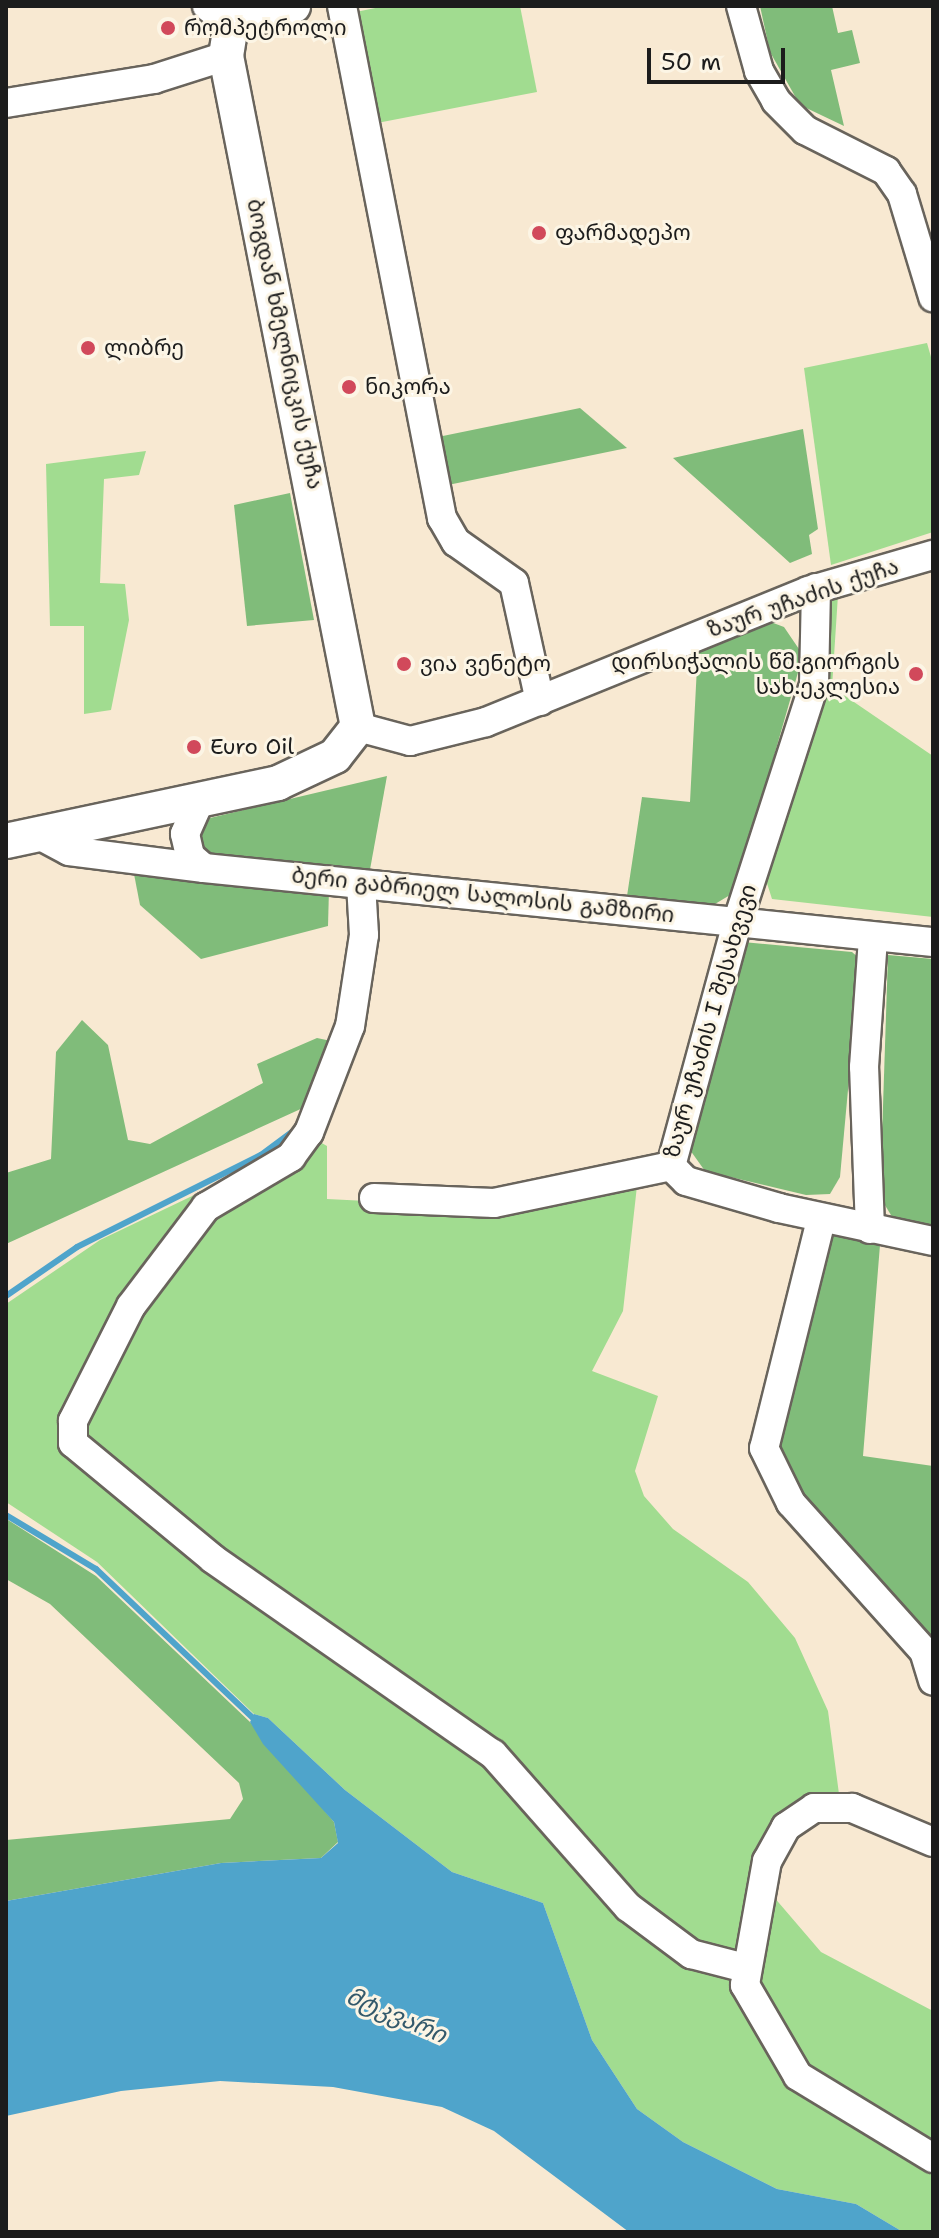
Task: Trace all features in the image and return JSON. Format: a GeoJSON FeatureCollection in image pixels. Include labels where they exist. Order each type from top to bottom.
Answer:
{"type":"FeatureCollection","features":[{"type":"Feature","properties":{"kind":"main road"},"geometry":{"type":"LineString","coordinates":[[222,29],[293,6]]}},
{"type":"Feature","properties":{"kind":"main road","name":"ბოგდან ხმელნიცკის ქუჩა"},"geometry":{"type":"LineString","coordinates":[[222,29],[358,727]]}},
{"type":"Feature","properties":{"kind":"main road","name":"ბერი გაბრიელ სალოსის გამზირი"},"geometry":{"type":"LineString","coordinates":[[22,838],[278,783],[335,756],[358,727]]}},
{"type":"Feature","properties":{"kind":"street"},"geometry":{"type":"LineString","coordinates":[[342,6],[442,518],[456,542],[514,583],[540,701]]}},
{"type":"Feature","properties":{"kind":"street"},"geometry":{"type":"LineString","coordinates":[[741,6],[759,71],[776,101],[805,130],[886,171],[902,194],[933,297]]}},
{"type":"Feature","properties":{"kind":"street"},"geometry":{"type":"LineString","coordinates":[[6,103],[143,82],[222,29]]}},
{"type":"Feature","properties":{"kind":"street","name":"ზაურ უჩაძის ქუჩა"},"geometry":{"type":"LineString","coordinates":[[358,727],[410,741],[540,701],[816,588],[933,555]]}},
{"type":"Feature","properties":{"kind":"street","name":"ზაურ უჩაძის I შესახვევი"},"geometry":{"type":"LineString","coordinates":[[374,1198],[494,1203],[671,1166],[738,920],[814,684],[816,588]]}},
{"type":"Feature","properties":{"kind":"street"},"geometry":{"type":"LineString","coordinates":[[200,800],[185,834],[190,856],[204,868]]}},
{"type":"Feature","properties":{"kind":"street","name":"ბერი გაბრიელ სალოსის გამზირი"},"geometry":{"type":"LineString","coordinates":[[22,838],[69,851],[204,868],[933,942]]}},
{"type":"Feature","properties":{"kind":"street"},"geometry":{"type":"LineString","coordinates":[[361,884],[364,935],[350,1026],[309,1132],[291,1157],[206,1207],[131,1306],[73,1421],[73,1443],[213,1559],[493,1754],[628,1907],[691,1954],[745,1968]]}},
{"type":"Feature","properties":{"kind":"street"},"geometry":{"type":"LineString","coordinates":[[870,1229],[864,1067],[873,938]]}},
{"type":"Feature","properties":{"kind":"street"},"geometry":{"type":"LineString","coordinates":[[671,1166],[686,1181],[821,1220],[933,1241]]}},
{"type":"Feature","properties":{"kind":"street"},"geometry":{"type":"LineString","coordinates":[[821,1220],[764,1448],[791,1503],[924,1651],[933,1681]]}},
{"type":"Feature","properties":{"kind":"street"},"geometry":{"type":"LineString","coordinates":[[933,1842],[852,1808],[814,1808],[786,1827],[767,1861],[745,1968],[745,1985],[798,2076],[933,2158]]}},
{"type":"Feature","properties":{"kind":"green space"},"geometry":{"type":"Polygon","coordinates":[[[385,6],[520,6],[537,92],[372,124],[351,13],[385,6]]]}},
{"type":"Feature","properties":{"kind":"green space"},"geometry":{"type":"Polygon","coordinates":[[[760,6],[832,6],[838,33],[852,30],[860,63],[831,70],[844,126],[800,105],[770,52],[760,6]]]}},
{"type":"Feature","properties":{"kind":"green space"},"geometry":{"type":"Polygon","coordinates":[[[927,343],[933,364],[933,532],[831,565],[804,368],[927,343]]]}},
{"type":"Feature","properties":{"kind":"green space"},"geometry":{"type":"Polygon","coordinates":[[[580,408],[627,448],[443,486],[433,438],[580,408]]]}},
{"type":"Feature","properties":{"kind":"green space"},"geometry":{"type":"Polygon","coordinates":[[[803,429],[818,529],[809,535],[812,554],[790,563],[673,458],[803,429]]]}},
{"type":"Feature","properties":{"kind":"green space"},"geometry":{"type":"Polygon","coordinates":[[[146,451],[139,475],[104,479],[100,583],[125,584],[129,620],[111,710],[84,714],[84,626],[50,626],[46,464],[146,451]]]}},
{"type":"Feature","properties":{"kind":"green space"},"geometry":{"type":"Polygon","coordinates":[[[290,493],[314,620],[247,626],[234,505],[290,493]]]}},
{"type":"Feature","properties":{"kind":"green space"},"geometry":{"type":"Polygon","coordinates":[[[933,560],[933,570],[838,595],[832,687],[933,756],[933,917],[772,899],[765,877],[826,674],[833,589],[933,560]]]}},
{"type":"Feature","properties":{"kind":"green space"},"geometry":{"type":"Polygon","coordinates":[[[768,621],[784,627],[803,655],[735,892],[715,904],[627,896],[642,797],[690,802],[698,647],[768,621]]]}},
{"type":"Feature","properties":{"kind":"green space"},"geometry":{"type":"Polygon","coordinates":[[[387,776],[369,875],[220,859],[203,850],[198,837],[210,818],[387,776]]]}},
{"type":"Feature","properties":{"kind":"green space"},"geometry":{"type":"Polygon","coordinates":[[[134,874],[329,889],[328,926],[201,959],[140,905],[134,874]]]}},
{"type":"Feature","properties":{"kind":"green space"},"geometry":{"type":"Polygon","coordinates":[[[743,942],[852,952],[860,959],[840,1177],[830,1194],[806,1195],[705,1171],[690,1150],[743,942]]]}},
{"type":"Feature","properties":{"kind":"green space"},"geometry":{"type":"Polygon","coordinates":[[[888,955],[933,959],[933,1232],[894,1220],[880,1197],[888,955]]]}},
{"type":"Feature","properties":{"kind":"green space"},"geometry":{"type":"Polygon","coordinates":[[[82,1020],[108,1045],[128,1140],[150,1144],[263,1083],[257,1064],[317,1038],[336,1042],[305,1107],[6,1244],[6,1173],[51,1159],[56,1052],[82,1020]]]}},
{"type":"Feature","properties":{"kind":"green space"},"geometry":{"type":"Polygon","coordinates":[[[304,1133],[327,1146],[327,1199],[506,1208],[637,1186],[623,1311],[592,1371],[658,1396],[635,1471],[644,1496],[673,1529],[748,1582],[795,1638],[828,1711],[839,1794],[815,1795],[767,1889],[821,1952],[933,2011],[933,2232],[903,2232],[856,2204],[777,2189],[683,2142],[637,2109],[592,2040],[543,1903],[452,1872],[345,1790],[268,1718],[254,1714],[97,1562],[6,1502],[6,1304],[100,1240],[259,1164],[304,1133]]]}},
{"type":"Feature","properties":{"kind":"green space"},"geometry":{"type":"Polygon","coordinates":[[[833,1232],[880,1245],[863,1456],[933,1466],[933,1649],[797,1498],[774,1441],[833,1232]]]}},
{"type":"Feature","properties":{"kind":"green space"},"geometry":{"type":"Polygon","coordinates":[[[8,1520],[96,1576],[250,1722],[334,1822],[338,1842],[321,1858],[221,1863],[6,1901],[6,1840],[230,1819],[243,1799],[239,1783],[50,1604],[6,1579],[8,1520]]]}},
{"type":"Feature","properties":{"kind":"water","name":"მტკვარი"},"geometry":{"type":"Polygon","coordinates":[[[254,1714],[268,1718],[345,1790],[452,1872],[543,1903],[592,2040],[637,2109],[683,2142],[777,2189],[856,2204],[903,2232],[629,2232],[494,2131],[442,2107],[333,2087],[220,2081],[121,2091],[6,2116],[6,1901],[221,1863],[321,1858],[338,1843],[334,1822],[263,1744],[250,1722],[254,1714]]]}},
{"type":"Feature","properties":{"kind":"waterway"},"geometry":{"type":"LineString","coordinates":[[6,1296],[77,1247],[261,1155],[296,1129]]}},
{"type":"Feature","properties":{"kind":"waterway"},"geometry":{"type":"LineString","coordinates":[[6,1515],[96,1569],[255,1720]]}},
{"type":"Feature","properties":{"kind":"place","name":"რომპეტროლი"},"geometry":{"type":"Point","coordinates":[168,28]}},
{"type":"Feature","properties":{"kind":"place","name":"ფარმადეპო"},"geometry":{"type":"Point","coordinates":[539,233]}},
{"type":"Feature","properties":{"kind":"place","name":"ლიბრე"},"geometry":{"type":"Point","coordinates":[88,348]}},
{"type":"Feature","properties":{"kind":"place","name":"ნიკორა"},"geometry":{"type":"Point","coordinates":[349,387]}},
{"type":"Feature","properties":{"kind":"place","name":"ვია ვენეტო"},"geometry":{"type":"Point","coordinates":[404,664]}},
{"type":"Feature","properties":{"kind":"place","name":"დირსიჭალის წმ.გიორგის სახ.ეკლესია"},"geometry":{"type":"Point","coordinates":[916,674]}},
{"type":"Feature","properties":{"kind":"place","name":"Euro Oil"},"geometry":{"type":"Point","coordinates":[194,747]}}]}
